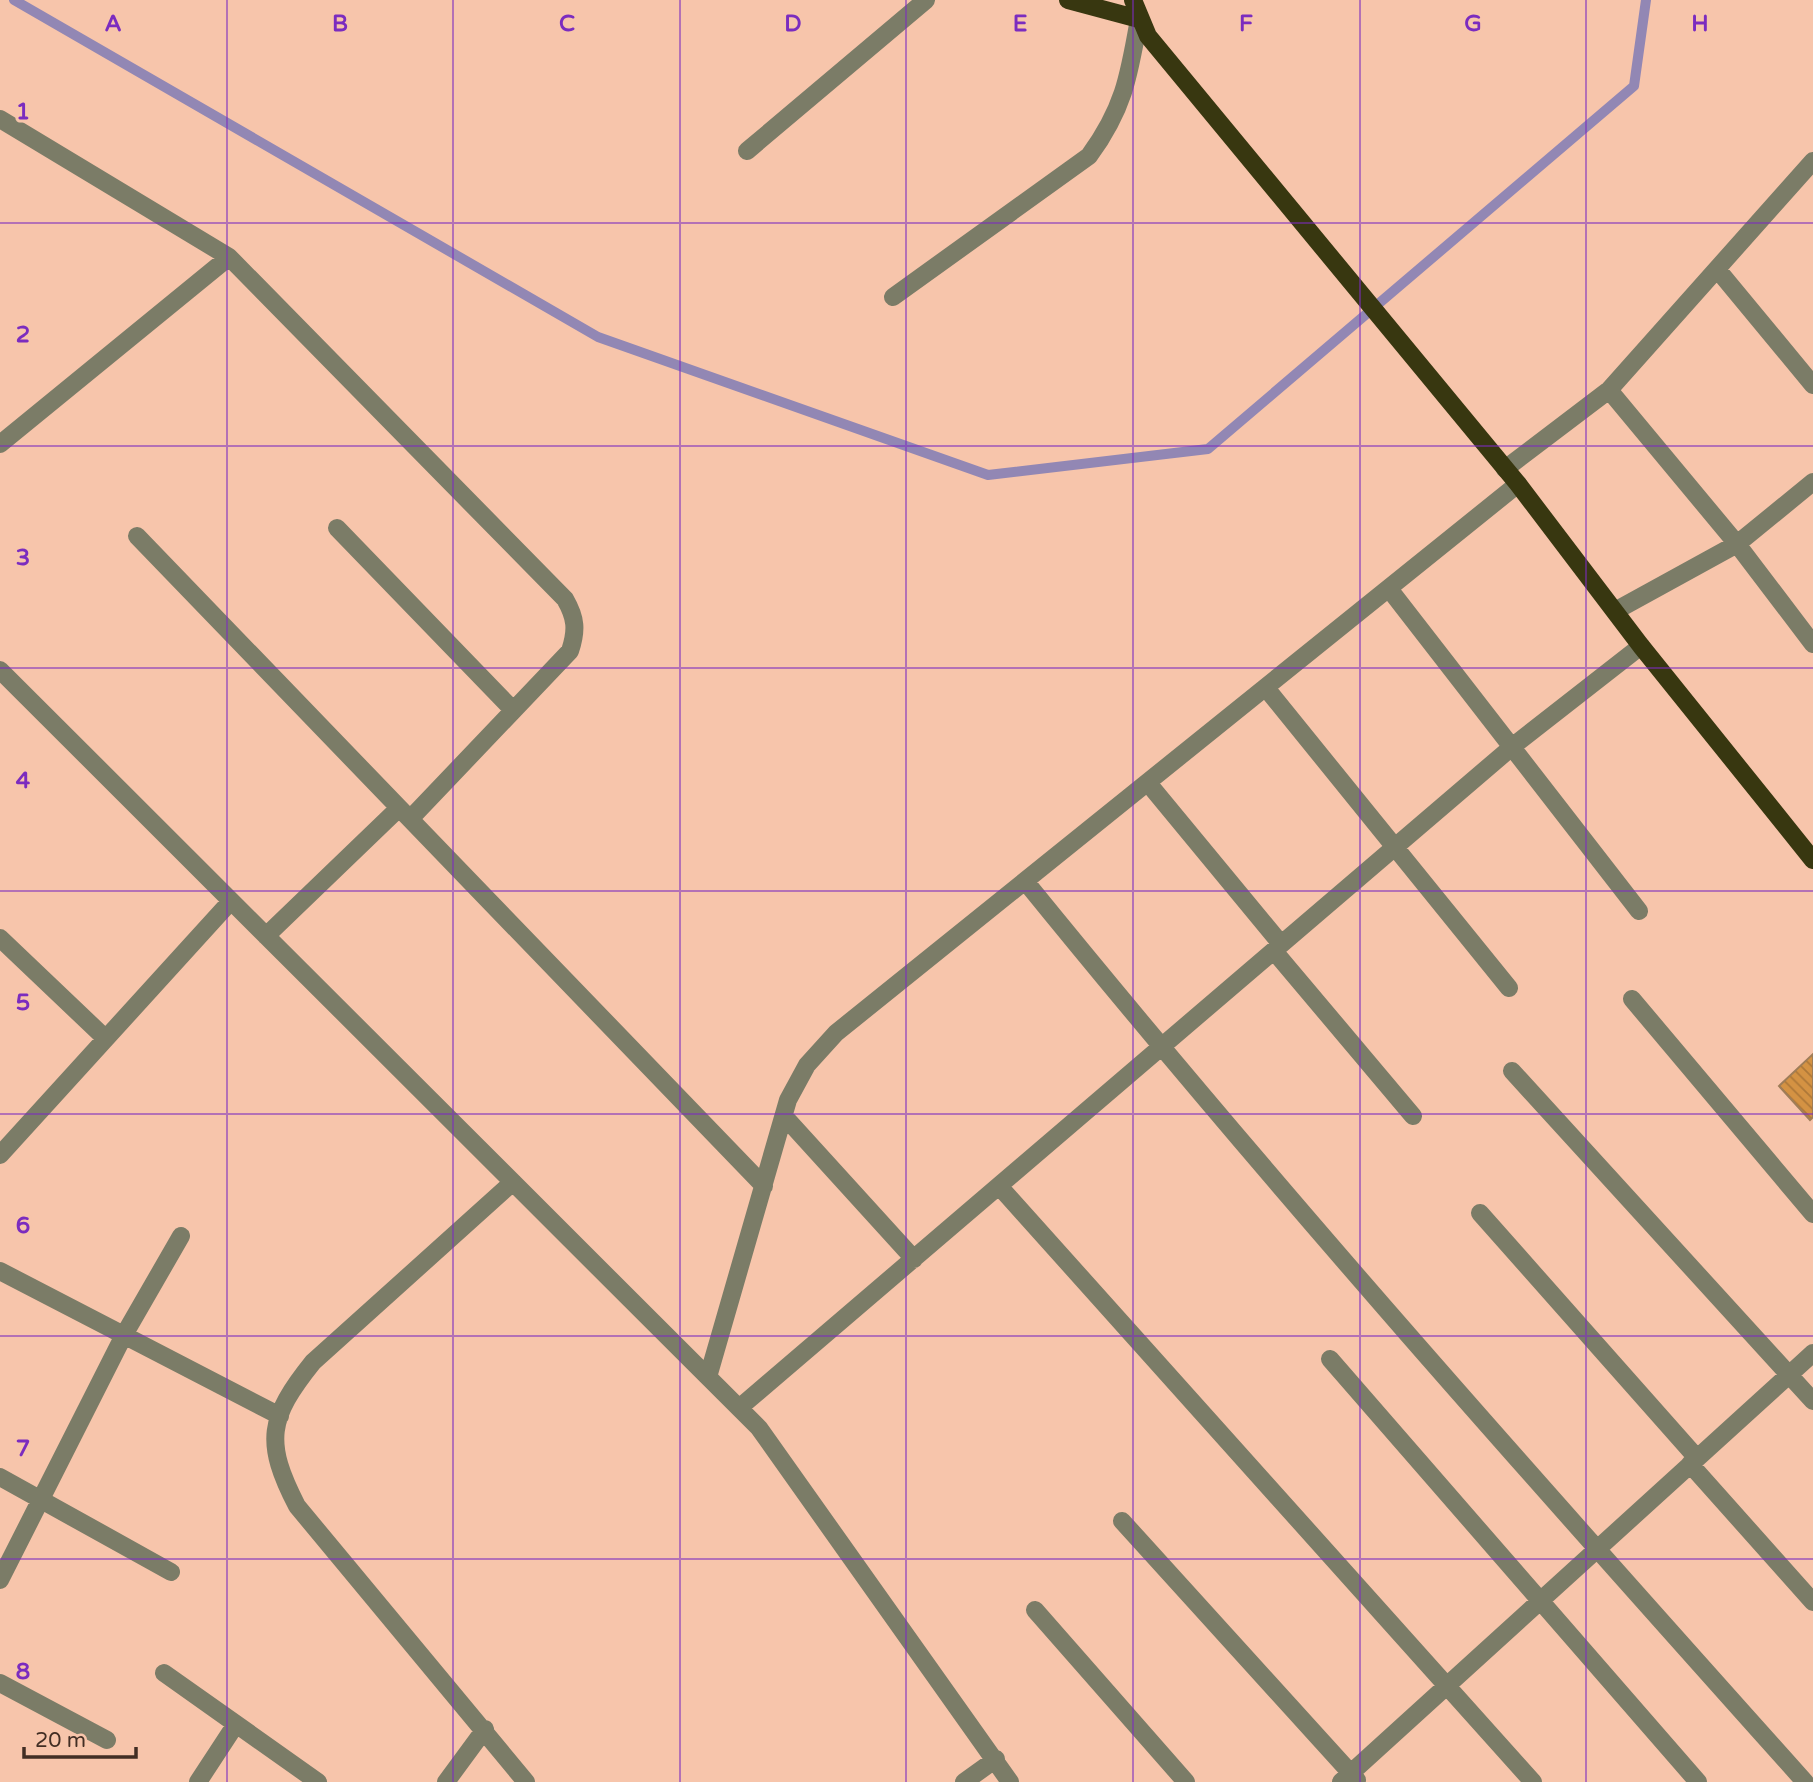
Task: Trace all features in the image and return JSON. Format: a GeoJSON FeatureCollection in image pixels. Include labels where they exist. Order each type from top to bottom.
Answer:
{"type":"FeatureCollection","features":[{"type":"Feature","properties":{"kind":"main road"},"geometry":{"type":"LineString","coordinates":[[1068,0],[1139,19]]}},
{"type":"Feature","properties":{"kind":"main road"},"geometry":{"type":"LineString","coordinates":[[1133,0],[1148,36],[1518,484],[1641,646],[1813,860]]}},
{"type":"Feature","properties":{"kind":"street"},"geometry":{"type":"LineString","coordinates":[[747,151],[926,0]]}},
{"type":"Feature","properties":{"kind":"street"},"geometry":{"type":"LineString","coordinates":[[893,297],[1089,156],[1109,129],[1123,100],[1139,19]]}},
{"type":"Feature","properties":{"kind":"street"},"geometry":{"type":"LineString","coordinates":[[0,119],[229,257],[565,599],[575,616],[575,635],[570,650],[513,710],[404,814],[266,936]]}},
{"type":"Feature","properties":{"kind":"street"},"geometry":{"type":"LineString","coordinates":[[1505,470],[1609,390],[1813,161]]}},
{"type":"Feature","properties":{"kind":"street"},"geometry":{"type":"LineString","coordinates":[[0,444],[229,257]]}},
{"type":"Feature","properties":{"kind":"street"},"geometry":{"type":"LineString","coordinates":[[1717,269],[1813,385]]}},
{"type":"Feature","properties":{"kind":"street"},"geometry":{"type":"LineString","coordinates":[[1609,390],[1737,544],[1813,644]]}},
{"type":"Feature","properties":{"kind":"street"},"geometry":{"type":"LineString","coordinates":[[1615,611],[1737,544],[1813,482]]}},
{"type":"Feature","properties":{"kind":"street"},"geometry":{"type":"LineString","coordinates":[[708,1377],[788,1101],[807,1065],[835,1033],[1390,590],[1518,484]]}},
{"type":"Feature","properties":{"kind":"street"},"geometry":{"type":"LineString","coordinates":[[337,528],[513,710]]}},
{"type":"Feature","properties":{"kind":"street"},"geometry":{"type":"LineString","coordinates":[[136,536],[764,1185]]}},
{"type":"Feature","properties":{"kind":"street"},"geometry":{"type":"LineString","coordinates":[[1390,590],[1639,911]]}},
{"type":"Feature","properties":{"kind":"street"},"geometry":{"type":"LineString","coordinates":[[739,1408],[1513,746],[1641,646]]}},
{"type":"Feature","properties":{"kind":"street"},"geometry":{"type":"LineString","coordinates":[[0,670],[759,1428],[1010,1782]]}},
{"type":"Feature","properties":{"kind":"street"},"geometry":{"type":"LineString","coordinates":[[1266,688],[1509,988]]}},
{"type":"Feature","properties":{"kind":"street"},"geometry":{"type":"LineString","coordinates":[[1148,783],[1413,1116]]}},
{"type":"Feature","properties":{"kind":"street"},"geometry":{"type":"LineString","coordinates":[[1025,881],[1160,1048],[1597,1549],[1805,1782]]}},
{"type":"Feature","properties":{"kind":"street"},"geometry":{"type":"LineString","coordinates":[[0,1155],[6,1133],[105,1038],[231,901]]}},
{"type":"Feature","properties":{"kind":"street"},"geometry":{"type":"LineString","coordinates":[[0,938],[105,1038]]}},
{"type":"Feature","properties":{"kind":"street"},"geometry":{"type":"LineString","coordinates":[[1632,999],[1813,1214]]}},
{"type":"Feature","properties":{"kind":"street"},"geometry":{"type":"LineString","coordinates":[[1512,1071],[1813,1401]]}},
{"type":"Feature","properties":{"kind":"street"},"geometry":{"type":"LineString","coordinates":[[784,1116],[914,1259]]}},
{"type":"Feature","properties":{"kind":"street"},"geometry":{"type":"LineString","coordinates":[[513,1182],[313,1362],[288,1394],[274,1432],[278,1469],[297,1506],[485,1729],[526,1782]]}},
{"type":"Feature","properties":{"kind":"street"},"geometry":{"type":"LineString","coordinates":[[999,1186],[1533,1782]]}},
{"type":"Feature","properties":{"kind":"street"},"geometry":{"type":"LineString","coordinates":[[1480,1213],[1813,1602]]}},
{"type":"Feature","properties":{"kind":"street"},"geometry":{"type":"LineString","coordinates":[[0,1580],[124,1335],[181,1236]]}},
{"type":"Feature","properties":{"kind":"street"},"geometry":{"type":"LineString","coordinates":[[0,1271],[280,1416]]}},
{"type":"Feature","properties":{"kind":"street"},"geometry":{"type":"LineString","coordinates":[[1122,1521],[1350,1779],[1447,1685],[1813,1353]]}},
{"type":"Feature","properties":{"kind":"street"},"geometry":{"type":"LineString","coordinates":[[1331,1359],[1698,1782]]}},
{"type":"Feature","properties":{"kind":"street"},"geometry":{"type":"LineString","coordinates":[[0,1477],[171,1572]]}},
{"type":"Feature","properties":{"kind":"street"},"geometry":{"type":"LineString","coordinates":[[1035,1610],[1186,1782]]}},
{"type":"Feature","properties":{"kind":"street"},"geometry":{"type":"LineString","coordinates":[[164,1673],[318,1782]]}},
{"type":"Feature","properties":{"kind":"street"},"geometry":{"type":"LineString","coordinates":[[0,1683],[107,1740]]}},
{"type":"Feature","properties":{"kind":"street"},"geometry":{"type":"LineString","coordinates":[[198,1782],[236,1724]]}},
{"type":"Feature","properties":{"kind":"street"},"geometry":{"type":"LineString","coordinates":[[446,1782],[485,1729]]}},
{"type":"Feature","properties":{"kind":"street"},"geometry":{"type":"LineString","coordinates":[[964,1782],[996,1759]]}},
{"type":"Feature","properties":{"kind":"building"},"geometry":{"type":"Polygon","coordinates":[[[1813,1054],[1813,1117],[1810,1120],[1779,1086],[1813,1054]]]}},
{"type":"Feature","properties":{"kind":"waterway"},"geometry":{"type":"LineString","coordinates":[[14,0],[598,337],[988,475],[1208,449],[1634,86],[1646,0]]}}]}
